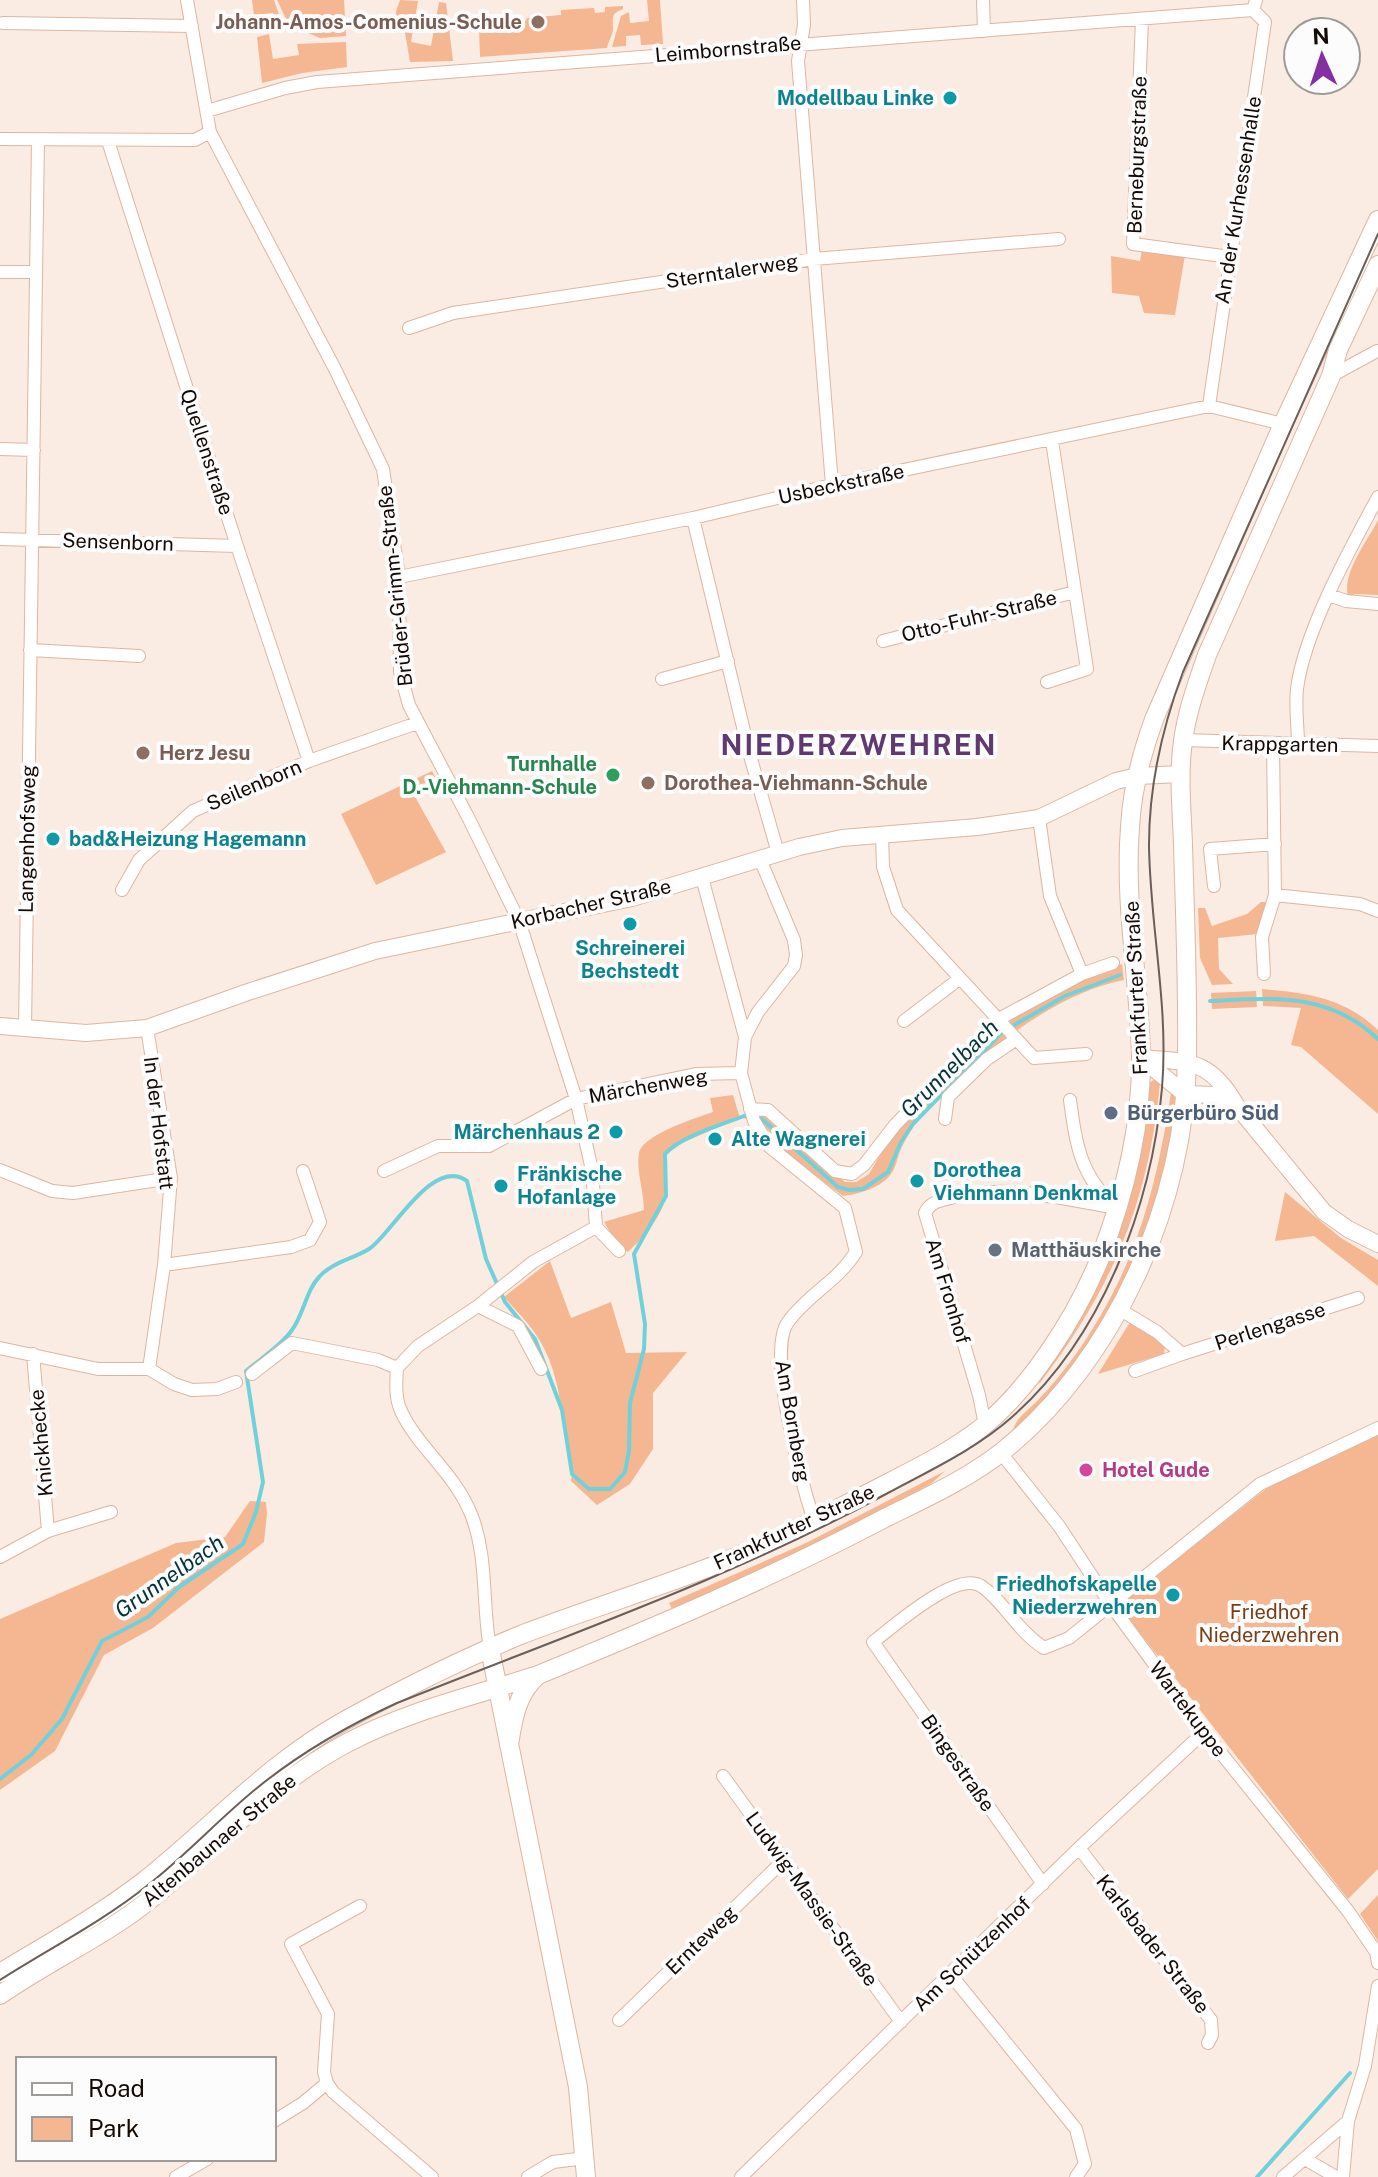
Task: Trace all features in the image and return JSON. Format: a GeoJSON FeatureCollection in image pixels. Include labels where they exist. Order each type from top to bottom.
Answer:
{"type":"FeatureCollection","features":[{"type":"Feature","properties":{"kind":"main road","name":"Frankfurter Straße"},"geometry":{"type":"LineString","coordinates":[[490,1649],[727,1560],[814,1521],[907,1473],[985,1425],[1013,1397],[1056,1340],[1098,1262],[1118,1208],[1137,1119],[1141,1058],[1129,861],[1130,826],[1140,756],[1283,424],[1378,220]]}},
{"type":"Feature","properties":{"kind":"main road","name":"Frankfurter Straße"},"geometry":{"type":"LineString","coordinates":[[538,1675],[676,1618],[814,1555],[941,1489],[1001,1453],[1070,1384],[1119,1309],[1136,1276],[1166,1193],[1181,1128],[1189,990],[1181,774],[1183,740],[1191,699],[1207,655],[1331,376],[1338,350],[1378,265]]}},
{"type":"Feature","properties":{"kind":"main road"},"geometry":{"type":"LineString","coordinates":[[1320,343],[1338,350]]}},
{"type":"Feature","properties":{"kind":"main road"},"geometry":{"type":"LineString","coordinates":[[1283,424],[1306,431]]}},
{"type":"Feature","properties":{"kind":"main road"},"geometry":{"type":"LineString","coordinates":[[985,1425],[1001,1453]]}},
{"type":"Feature","properties":{"kind":"main road"},"geometry":{"type":"LineString","coordinates":[[490,1649],[578,2087],[586,2168]]}},
{"type":"Feature","properties":{"kind":"main road","name":"Altenbaunaer Straße"},"geometry":{"type":"LineString","coordinates":[[0,1973],[113,1904],[264,1774],[304,1745],[446,1667],[490,1649]]}},
{"type":"Feature","properties":{"kind":"main road"},"geometry":{"type":"LineString","coordinates":[[509,1745],[513,1718],[523,1691],[538,1675]]}},
{"type":"Feature","properties":{"kind":"main road","name":"Altenbaunaer Straße"},"geometry":{"type":"LineString","coordinates":[[0,1995],[102,1934],[152,1898],[250,1810],[308,1766],[375,1729],[538,1675]]}},
{"type":"Feature","properties":{"kind":"street","name":"Brüder-Grimm-Straße"},"geometry":{"type":"LineString","coordinates":[[187,0],[210,132],[335,369],[383,469],[399,577],[400,672],[409,705],[519,921],[576,1099],[592,1170],[596,1227]]}},
{"type":"Feature","properties":{"kind":"street"},"geometry":{"type":"LineString","coordinates":[[803,0],[798,61],[832,485]]}},
{"type":"Feature","properties":{"kind":"street"},"geometry":{"type":"LineString","coordinates":[[983,0],[984,31]]}},
{"type":"Feature","properties":{"kind":"street","name":"Leimbornstraße"},"geometry":{"type":"LineString","coordinates":[[207,111],[317,82],[1142,19],[1254,5]]}},
{"type":"Feature","properties":{"kind":"street","name":"An der Kurhessenhalle"},"geometry":{"type":"LineString","coordinates":[[1209,406],[1265,22],[1254,5]]}},
{"type":"Feature","properties":{"kind":"street","name":"Berneburgstraße"},"geometry":{"type":"LineString","coordinates":[[1142,19],[1133,244],[1230,257]]}},
{"type":"Feature","properties":{"kind":"street"},"geometry":{"type":"LineString","coordinates":[[3,23],[192,26]]}},
{"type":"Feature","properties":{"kind":"street"},"geometry":{"type":"LineString","coordinates":[[0,139],[195,140],[210,132]]}},
{"type":"Feature","properties":{"kind":"street","name":"Langenhofsweg"},"geometry":{"type":"LineString","coordinates":[[25,1028],[38,140]]}},
{"type":"Feature","properties":{"kind":"street","name":"Quellenstraße"},"geometry":{"type":"LineString","coordinates":[[108,141],[309,761]]}},
{"type":"Feature","properties":{"kind":"street","name":"Sterntalerweg"},"geometry":{"type":"LineString","coordinates":[[409,328],[453,313],[814,259],[1059,239]]}},
{"type":"Feature","properties":{"kind":"street"},"geometry":{"type":"LineString","coordinates":[[0,272],[36,272]]}},
{"type":"Feature","properties":{"kind":"street"},"geometry":{"type":"LineString","coordinates":[[1338,350],[1357,357],[1378,351]]}},
{"type":"Feature","properties":{"kind":"street"},"geometry":{"type":"LineString","coordinates":[[1331,376],[1378,351]]}},
{"type":"Feature","properties":{"kind":"street","name":"Usbeckstraße"},"geometry":{"type":"LineString","coordinates":[[399,577],[693,518],[832,485],[1209,406],[1283,424]]}},
{"type":"Feature","properties":{"kind":"street","name":"Otto-Fuhr-Straße"},"geometry":{"type":"LineString","coordinates":[[1047,682],[1087,669],[1052,441]]}},
{"type":"Feature","properties":{"kind":"street"},"geometry":{"type":"LineString","coordinates":[[0,449],[34,450]]}},
{"type":"Feature","properties":{"kind":"street"},"geometry":{"type":"LineString","coordinates":[[1298,745],[1297,691],[1302,668],[1329,595],[1378,497]]}},
{"type":"Feature","properties":{"kind":"street"},"geometry":{"type":"LineString","coordinates":[[693,518],[749,752],[778,853]]}},
{"type":"Feature","properties":{"kind":"street","name":"Sensenborn"},"geometry":{"type":"LineString","coordinates":[[0,539],[237,546]]}},
{"type":"Feature","properties":{"kind":"street","name":"Otto-Fuhr-Straße"},"geometry":{"type":"LineString","coordinates":[[883,641],[1075,592]]}},
{"type":"Feature","properties":{"kind":"street"},"geometry":{"type":"LineString","coordinates":[[1329,595],[1346,601],[1378,604]]}},
{"type":"Feature","properties":{"kind":"street"},"geometry":{"type":"LineString","coordinates":[[30,650],[139,656]]}},
{"type":"Feature","properties":{"kind":"street"},"geometry":{"type":"LineString","coordinates":[[662,679],[728,661]]}},
{"type":"Feature","properties":{"kind":"street","name":"Seilenborn"},"geometry":{"type":"LineString","coordinates":[[122,890],[139,860],[193,811],[309,761],[417,723]]}},
{"type":"Feature","properties":{"kind":"street","name":"Krappgarten"},"geometry":{"type":"LineString","coordinates":[[1183,740],[1378,746]]}},
{"type":"Feature","properties":{"kind":"street"},"geometry":{"type":"LineString","coordinates":[[1264,974],[1262,937],[1275,895],[1273,745]]}},
{"type":"Feature","properties":{"kind":"street","name":"Korbacher Straße"},"geometry":{"type":"LineString","coordinates":[[0,1026],[86,1033],[147,1028],[375,951],[632,898],[778,853],[842,838],[977,827],[1039,818],[1105,785],[1138,776],[1181,774]]}},
{"type":"Feature","properties":{"kind":"street"},"geometry":{"type":"LineString","coordinates":[[1039,818],[1050,896],[1082,974]]}},
{"type":"Feature","properties":{"kind":"street"},"geometry":{"type":"LineString","coordinates":[[882,834],[883,867],[897,910],[959,979],[1034,1058],[1086,1054]]}},
{"type":"Feature","properties":{"kind":"street"},"geometry":{"type":"LineString","coordinates":[[1214,886],[1210,849],[1275,844]]}},
{"type":"Feature","properties":{"kind":"street"},"geometry":{"type":"LineString","coordinates":[[760,859],[794,940],[796,955],[794,966],[758,1012],[745,1037],[741,1073],[752,1114],[768,1110],[835,1171],[852,1174],[864,1165],[895,1125],[1000,1020],[1082,974],[1113,963]]}},
{"type":"Feature","properties":{"kind":"street"},"geometry":{"type":"LineString","coordinates":[[704,885],[745,1037]]}},
{"type":"Feature","properties":{"kind":"street"},"geometry":{"type":"LineString","coordinates":[[1275,895],[1360,904],[1378,911]]}},
{"type":"Feature","properties":{"kind":"street"},"geometry":{"type":"LineString","coordinates":[[904,1021],[959,979]]}},
{"type":"Feature","properties":{"kind":"street","name":"In der Hofstatt"},"geometry":{"type":"LineString","coordinates":[[147,1028],[171,1178],[164,1265],[149,1369]]}},
{"type":"Feature","properties":{"kind":"street"},"geometry":{"type":"LineString","coordinates":[[945,1119],[948,1097],[1013,1037]]}},
{"type":"Feature","properties":{"kind":"street"},"geometry":{"type":"LineString","coordinates":[[1141,1058],[1204,1067],[1227,1088],[1236,1105],[1324,1212],[1378,1244]]}},
{"type":"Feature","properties":{"kind":"street"},"geometry":{"type":"LineString","coordinates":[[1141,1058],[1185,1094],[1215,1095],[1236,1105]]}},
{"type":"Feature","properties":{"kind":"street","name":"Märchenweg"},"geometry":{"type":"LineString","coordinates":[[384,1171],[438,1146],[489,1146],[576,1099],[696,1074],[741,1073]]}},
{"type":"Feature","properties":{"kind":"street"},"geometry":{"type":"LineString","coordinates":[[1070,1100],[1076,1147],[1086,1171],[1098,1192],[1118,1208]]}},
{"type":"Feature","properties":{"kind":"street","name":"Am Bornberg"},"geometry":{"type":"LineString","coordinates":[[752,1114],[770,1147],[845,1208],[856,1252],[844,1270],[808,1300],[786,1324],[782,1338],[780,1358],[785,1396],[814,1521]]}},
{"type":"Feature","properties":{"kind":"street"},"geometry":{"type":"LineString","coordinates":[[0,1170],[52,1191],[73,1193],[171,1178]]}},
{"type":"Feature","properties":{"kind":"street"},"geometry":{"type":"LineString","coordinates":[[164,1265],[291,1247],[310,1240],[320,1222],[303,1171]]}},
{"type":"Feature","properties":{"kind":"street","name":"Am Fronhof"},"geometry":{"type":"LineString","coordinates":[[985,1425],[925,1213],[928,1207],[935,1202],[976,1191],[1005,1190],[1118,1208]]}},
{"type":"Feature","properties":{"kind":"street"},"geometry":{"type":"LineString","coordinates":[[490,1649],[485,1622],[480,1543],[458,1486],[400,1409],[396,1391],[397,1368],[418,1346],[539,1257],[596,1227],[619,1251]]}},
{"type":"Feature","properties":{"kind":"street","name":"Perlengasse"},"geometry":{"type":"LineString","coordinates":[[1135,1371],[1358,1298]]}},
{"type":"Feature","properties":{"kind":"street"},"geometry":{"type":"LineString","coordinates":[[483,1301],[518,1326],[541,1369]]}},
{"type":"Feature","properties":{"kind":"street"},"geometry":{"type":"LineString","coordinates":[[1119,1309],[1157,1332],[1182,1354]]}},
{"type":"Feature","properties":{"kind":"street"},"geometry":{"type":"LineString","coordinates":[[252,1374],[292,1343],[378,1360],[397,1368]]}},
{"type":"Feature","properties":{"kind":"street"},"geometry":{"type":"LineString","coordinates":[[0,1348],[98,1369],[149,1369],[174,1384],[192,1390],[217,1389],[236,1382]]}},
{"type":"Feature","properties":{"kind":"street","name":"Knickhecke"},"geometry":{"type":"LineString","coordinates":[[33,1354],[48,1531]]}},
{"type":"Feature","properties":{"kind":"street"},"geometry":{"type":"LineString","coordinates":[[1111,1605],[1260,1484],[1378,1428]]}},
{"type":"Feature","properties":{"kind":"street","name":"Wartekuppe"},"geometry":{"type":"LineString","coordinates":[[1001,1453],[1059,1526],[1111,1605],[1204,1732],[1348,1911],[1376,1952],[1378,1963]]}},
{"type":"Feature","properties":{"kind":"street"},"geometry":{"type":"LineString","coordinates":[[0,1557],[48,1531],[111,1512]]}},
{"type":"Feature","properties":{"kind":"street","name":"Bingestraße"},"geometry":{"type":"LineString","coordinates":[[1043,1884],[873,1642],[932,1598],[967,1582],[980,1585],[1026,1636],[1044,1648],[1069,1638],[1111,1605]]}},
{"type":"Feature","properties":{"kind":"street","name":"Am Schützenhof"},"geometry":{"type":"LineString","coordinates":[[741,2177],[1079,1848],[1204,1732]]}},
{"type":"Feature","properties":{"kind":"street","name":"Ludwig-Massie-Straße"},"geometry":{"type":"LineString","coordinates":[[723,1776],[901,2022]]}},
{"type":"Feature","properties":{"kind":"street","name":"Karlsbader Straße"},"geometry":{"type":"LineString","coordinates":[[1079,1848],[1211,2020],[1212,2035],[1208,2043]]}},
{"type":"Feature","properties":{"kind":"street","name":"Ernteweg"},"geometry":{"type":"LineString","coordinates":[[619,2020],[783,1861]]}},
{"type":"Feature","properties":{"kind":"street"},"geometry":{"type":"LineString","coordinates":[[360,1906],[291,1944],[328,2014],[324,2072],[333,2092],[432,2177]]}},
{"type":"Feature","properties":{"kind":"street"},"geometry":{"type":"LineString","coordinates":[[951,1975],[1076,2129],[1085,2164],[1076,2177]]}},
{"type":"Feature","properties":{"kind":"street"},"geometry":{"type":"LineString","coordinates":[[1343,2177],[1348,2121],[1365,2066],[1378,1986]]}},
{"type":"Feature","properties":{"kind":"street"},"geometry":{"type":"LineString","coordinates":[[1365,2066],[1378,2072]]}},
{"type":"Feature","properties":{"kind":"street"},"geometry":{"type":"LineString","coordinates":[[276,2120],[327,2083]]}},
{"type":"Feature","properties":{"kind":"street"},"geometry":{"type":"LineString","coordinates":[[1283,2177],[1348,2121]]}},
{"type":"Feature","properties":{"kind":"street"},"geometry":{"type":"LineString","coordinates":[[1305,2159],[1336,2177]]}},
{"type":"Feature","properties":{"kind":"street"},"geometry":{"type":"LineString","coordinates":[[176,2177],[204,2161]]}},
{"type":"Feature","properties":{"kind":"street"},"geometry":{"type":"LineString","coordinates":[[528,2177],[553,2162],[586,2168]]}},
{"type":"Feature","properties":{"kind":"green space"},"geometry":{"type":"Polygon","coordinates":[[[252,0],[274,0],[284,29],[276,30],[273,13],[254,15],[252,0]]]}},
{"type":"Feature","properties":{"kind":"green space"},"geometry":{"type":"Polygon","coordinates":[[[277,0],[344,0],[346,36],[320,38],[289,25],[277,0]]]}},
{"type":"Feature","properties":{"kind":"green space"},"geometry":{"type":"Polygon","coordinates":[[[400,0],[418,1],[411,42],[431,46],[439,2],[446,3],[453,61],[410,62],[404,27],[397,23],[396,11],[400,0]]]}},
{"type":"Feature","properties":{"kind":"green space"},"geometry":{"type":"Polygon","coordinates":[[[647,0],[660,0],[663,44],[641,45],[640,35],[626,36],[626,46],[612,47],[621,16],[629,12],[630,23],[649,21],[647,0]]]}},
{"type":"Feature","properties":{"kind":"green space"},"geometry":{"type":"Polygon","coordinates":[[[623,6],[613,16],[613,31],[607,48],[480,57],[479,28],[523,25],[527,18],[561,15],[561,10],[594,8],[595,13],[605,12],[605,7],[623,6]]]}},
{"type":"Feature","properties":{"kind":"green space"},"geometry":{"type":"Polygon","coordinates":[[[269,34],[273,59],[299,55],[297,44],[346,42],[347,67],[302,73],[262,83],[257,37],[269,34]]]}},
{"type":"Feature","properties":{"kind":"green space"},"geometry":{"type":"Polygon","coordinates":[[[1142,250],[1185,255],[1175,315],[1144,313],[1139,296],[1112,293],[1111,256],[1140,261],[1142,250]]]}},
{"type":"Feature","properties":{"kind":"green space"},"geometry":{"type":"Polygon","coordinates":[[[1378,520],[1378,595],[1354,594],[1354,599],[1348,597],[1352,567],[1378,520]]]}},
{"type":"Feature","properties":{"kind":"green space"},"geometry":{"type":"Polygon","coordinates":[[[432,771],[439,784],[414,795],[446,852],[376,885],[341,814],[432,771]]]}},
{"type":"Feature","properties":{"kind":"green space"},"geometry":{"type":"Polygon","coordinates":[[[1261,902],[1268,902],[1258,934],[1218,938],[1219,969],[1233,984],[1212,985],[1200,958],[1198,908],[1205,908],[1212,926],[1247,914],[1261,902]]]}},
{"type":"Feature","properties":{"kind":"green space"},"geometry":{"type":"Polygon","coordinates":[[[1122,964],[1124,980],[1096,988],[1040,1015],[961,1076],[916,1123],[891,1174],[869,1190],[843,1196],[787,1155],[758,1117],[760,1112],[766,1113],[845,1182],[856,1182],[869,1174],[896,1128],[999,1019],[1068,985],[1122,964]]]}},
{"type":"Feature","properties":{"kind":"green space"},"geometry":{"type":"Polygon","coordinates":[[[1262,989],[1324,999],[1351,1010],[1378,1030],[1378,1114],[1301,1047],[1291,1045],[1301,1008],[1263,1006],[1262,989]]]}},
{"type":"Feature","properties":{"kind":"green space"},"geometry":{"type":"Polygon","coordinates":[[[1256,991],[1257,1007],[1212,1009],[1211,993],[1256,991]]]}},
{"type":"Feature","properties":{"kind":"green space"},"geometry":{"type":"Polygon","coordinates":[[[1156,1078],[1160,1082],[1147,1166],[1123,1242],[1087,1314],[1039,1384],[1043,1370],[1081,1312],[1148,1084],[1156,1078]]]}},
{"type":"Feature","properties":{"kind":"green space"},"geometry":{"type":"Polygon","coordinates":[[[1171,1092],[1176,1095],[1162,1180],[1128,1277],[1083,1357],[1046,1403],[1013,1431],[1020,1418],[1076,1353],[1120,1279],[1149,1201],[1171,1092]]]}},
{"type":"Feature","properties":{"kind":"green space"},"geometry":{"type":"Polygon","coordinates":[[[733,1095],[740,1118],[670,1148],[665,1164],[666,1186],[662,1209],[628,1252],[619,1247],[604,1222],[644,1210],[639,1167],[642,1147],[670,1128],[713,1112],[710,1098],[733,1095]]]}},
{"type":"Feature","properties":{"kind":"green space"},"geometry":{"type":"Polygon","coordinates":[[[1285,1192],[1341,1238],[1378,1260],[1378,1286],[1314,1236],[1275,1241],[1285,1192]]]}},
{"type":"Feature","properties":{"kind":"green space"},"geometry":{"type":"Polygon","coordinates":[[[550,1261],[571,1318],[611,1302],[626,1353],[687,1352],[653,1393],[653,1449],[630,1484],[597,1505],[571,1481],[558,1391],[546,1353],[532,1329],[504,1297],[550,1261]]]}},
{"type":"Feature","properties":{"kind":"green space"},"geometry":{"type":"Polygon","coordinates":[[[1130,1322],[1165,1345],[1164,1354],[1098,1374],[1130,1322]]]}},
{"type":"Feature","properties":{"kind":"green space","name":"Friedhof Niederzwehren"},"geometry":{"type":"Polygon","coordinates":[[[1378,1434],[1378,1869],[1348,1899],[1118,1605],[1267,1488],[1378,1434]]]}},
{"type":"Feature","properties":{"kind":"green space"},"geometry":{"type":"Polygon","coordinates":[[[945,1471],[932,1483],[862,1522],[673,1611],[669,1603],[806,1543],[945,1471]]]}},
{"type":"Feature","properties":{"kind":"green space"},"geometry":{"type":"Polygon","coordinates":[[[250,1501],[266,1502],[264,1542],[153,1628],[104,1655],[55,1751],[0,1790],[0,1619],[176,1543],[225,1537],[250,1501]]]}},
{"type":"Feature","properties":{"kind":"green space"},"geometry":{"type":"Polygon","coordinates":[[[1378,1895],[1378,1941],[1360,1914],[1378,1895]]]}},
{"type":"Feature","properties":{"kind":"waterway","name":"Grunnelbach"},"geometry":{"type":"LineString","coordinates":[[757,1119],[762,1119],[838,1187],[863,1189],[888,1172],[913,1124],[1002,1032],[1065,996],[1120,975]]}},
{"type":"Feature","properties":{"kind":"waterway","name":"Grunnelbach"},"geometry":{"type":"LineString","coordinates":[[1210,1001],[1299,1001],[1340,1013],[1378,1039]]}},
{"type":"Feature","properties":{"kind":"waterway","name":"Grunnelbach"},"geometry":{"type":"LineString","coordinates":[[0,1779],[31,1755],[62,1719],[102,1641],[148,1617],[179,1587],[243,1544],[256,1512],[263,1482],[246,1371],[287,1336],[320,1276],[331,1267],[369,1249],[414,1200],[440,1179],[454,1176],[467,1181],[486,1259],[505,1302],[535,1339],[562,1410],[572,1474],[589,1489],[610,1489],[625,1472],[629,1451],[630,1403],[644,1349],[645,1324],[634,1254],[666,1196],[665,1154],[702,1132],[744,1116],[749,1117]]}},
{"type":"Feature","properties":{"kind":"waterway"},"geometry":{"type":"LineString","coordinates":[[1257,2177],[1350,2073]]}},
{"type":"Feature","properties":{"kind":"tram line"},"geometry":{"type":"LineString","coordinates":[[0,1980],[130,1898],[257,1788],[342,1731],[397,1703],[644,1606],[827,1525],[983,1440],[1044,1385],[1072,1349],[1117,1267],[1134,1223],[1156,1132],[1162,1088],[1163,1027],[1149,845],[1154,779],[1169,714],[1183,672],[1378,234]]}},
{"type":"Feature","properties":{"kind":"place","name":"Johann-Amos-Comenius-Schule"},"geometry":{"type":"Point","coordinates":[538,22]}},
{"type":"Feature","properties":{"kind":"place","name":"Modellbau Linke"},"geometry":{"type":"Point","coordinates":[950,98]}},
{"type":"Feature","properties":{"kind":"place","name":"Herz Jesu"},"geometry":{"type":"Point","coordinates":[143,753]}},
{"type":"Feature","properties":{"kind":"place","name":"Turnhalle D.-Viehmann-Schule"},"geometry":{"type":"Point","coordinates":[613,775]}},
{"type":"Feature","properties":{"kind":"place","name":"Dorothea-Viehmann-Schule"},"geometry":{"type":"Point","coordinates":[648,783]}},
{"type":"Feature","properties":{"kind":"place","name":"bad&Heizung Hagemann"},"geometry":{"type":"Point","coordinates":[53,839]}},
{"type":"Feature","properties":{"kind":"place","name":"Schreinerei Bechstedt"},"geometry":{"type":"Point","coordinates":[630,924]}},
{"type":"Feature","properties":{"kind":"place","name":"Bürgerbüro Süd"},"geometry":{"type":"Point","coordinates":[1111,1113]}},
{"type":"Feature","properties":{"kind":"place","name":"Märchenhaus 2"},"geometry":{"type":"Point","coordinates":[616,1132]}},
{"type":"Feature","properties":{"kind":"place","name":"Alte Wagnerei"},"geometry":{"type":"Point","coordinates":[715,1139]}},
{"type":"Feature","properties":{"kind":"place","name":"Dorothea Viehmann Denkmal"},"geometry":{"type":"Point","coordinates":[917,1181]}},
{"type":"Feature","properties":{"kind":"place","name":"Fränkische Hofanlage"},"geometry":{"type":"Point","coordinates":[501,1186]}},
{"type":"Feature","properties":{"kind":"place","name":"Matthäuskirche"},"geometry":{"type":"Point","coordinates":[995,1250]}},
{"type":"Feature","properties":{"kind":"place","name":"Hotel Gude"},"geometry":{"type":"Point","coordinates":[1086,1470]}},
{"type":"Feature","properties":{"kind":"place","name":"Friedhofskapelle Niederzwehren"},"geometry":{"type":"Point","coordinates":[1173,1595]}},
{"type":"Feature","properties":{"kind":"district","name":"NIEDERZWEHREN"},"geometry":{"type":"Point","coordinates":[859,745]}}]}
